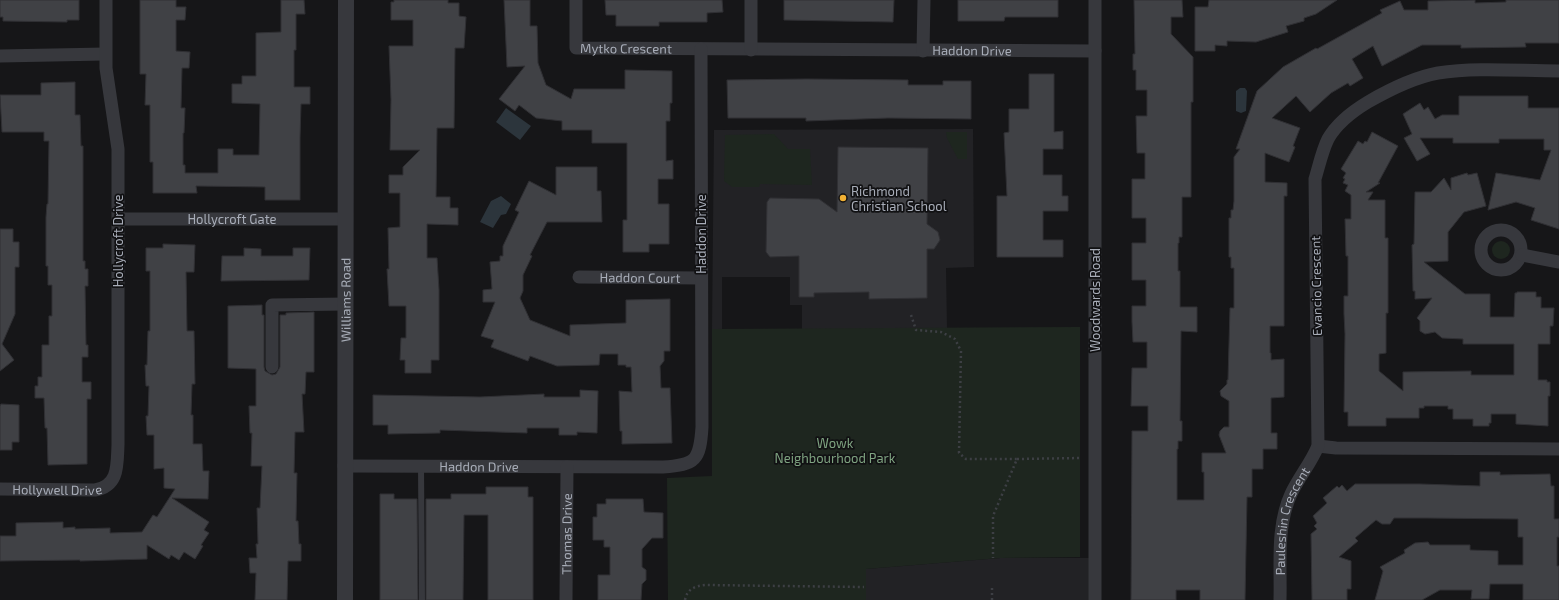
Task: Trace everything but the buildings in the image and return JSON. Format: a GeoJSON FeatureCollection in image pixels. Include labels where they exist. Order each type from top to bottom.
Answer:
{"type":"FeatureCollection","features":[{"type":"Feature","properties":{"kind":"street","name":"Hollycroft Drive"},"geometry":{"type":"LineString","coordinates":[[106,0],[105,54],[118,149],[119,219],[118,458],[115,475],[111,482]]}},
{"type":"Feature","properties":{"kind":"street","name":"Williams Road"},"geometry":{"type":"LineString","coordinates":[[345,600],[344,466],[346,304],[346,0]]}},
{"type":"Feature","properties":{"kind":"street","name":"Mytko Crescent"},"geometry":{"type":"LineString","coordinates":[[576,0],[576,48],[701,49]]}},
{"type":"Feature","properties":{"kind":"street"},"geometry":{"type":"LineString","coordinates":[[751,0],[751,50]]}},
{"type":"Feature","properties":{"kind":"street"},"geometry":{"type":"LineString","coordinates":[[923,51],[924,0]]}},
{"type":"Feature","properties":{"kind":"street","name":"Woodwards Road"},"geometry":{"type":"LineString","coordinates":[[1095,600],[1094,458],[1096,0]]}},
{"type":"Feature","properties":{"kind":"street","name":"Haddon Drive"},"geometry":{"type":"LineString","coordinates":[[344,466],[680,466],[694,460],[701,447],[702,427],[701,49],[1095,51]]}},
{"type":"Feature","properties":{"kind":"street"},"geometry":{"type":"LineString","coordinates":[[0,56],[105,54]]}},
{"type":"Feature","properties":{"kind":"street","name":"Evancio Crescent"},"geometry":{"type":"LineString","coordinates":[[1318,446],[1315,179],[1320,159],[1328,138],[1340,123],[1355,110],[1378,96],[1414,80],[1436,73],[1468,70],[1559,71]]}},
{"type":"Feature","properties":{"kind":"street","name":"Hollycroft Gate"},"geometry":{"type":"LineString","coordinates":[[119,219],[345,219]]}},
{"type":"Feature","properties":{"kind":"street"},"geometry":{"type":"LineString","coordinates":[[1522,255],[1559,262]]}},
{"type":"Feature","properties":{"kind":"street","name":"Haddon Court"},"geometry":{"type":"LineString","coordinates":[[579,277],[701,278]]}},
{"type":"Feature","properties":{"kind":"street"},"geometry":{"type":"LineString","coordinates":[[272,367],[272,305],[346,304]]}},
{"type":"Feature","properties":{"kind":"street"},"geometry":{"type":"LineString","coordinates":[[1318,446],[1336,448],[1559,449]]}},
{"type":"Feature","properties":{"kind":"street","name":"Pauleshin Crescent"},"geometry":{"type":"LineString","coordinates":[[1280,600],[1281,532],[1285,510],[1291,494],[1314,458],[1318,446]]}},
{"type":"Feature","properties":{"kind":"street","name":"Thomas Drive"},"geometry":{"type":"LineString","coordinates":[[566,600],[567,467]]}},
{"type":"Feature","properties":{"kind":"street","name":"Hollywell Drive"},"geometry":{"type":"LineString","coordinates":[[0,489],[95,490],[101,489],[111,482]]}},
{"type":"Feature","properties":{"kind":"lane"},"geometry":{"type":"LineString","coordinates":[[421,466],[422,600]]}},
{"type":"Feature","properties":{"kind":"path"},"geometry":{"type":"LineString","coordinates":[[912,315],[916,330],[941,332],[955,339],[961,351],[959,453],[966,459],[1094,458]]}},
{"type":"Feature","properties":{"kind":"path"},"geometry":{"type":"LineString","coordinates":[[992,558],[993,516],[1017,459]]}},
{"type":"Feature","properties":{"kind":"path"},"geometry":{"type":"LineString","coordinates":[[685,600],[690,589],[696,586],[705,585],[864,586]]}},
{"type":"Feature","properties":{"kind":"path"},"geometry":{"type":"LineString","coordinates":[[992,588],[992,600]]}},
{"type":"Feature","properties":{"kind":"shaded area"},"geometry":{"type":"Polygon","coordinates":[[[1240,88],[1245,88],[1247,91],[1246,111],[1241,113],[1236,111],[1236,91],[1240,88]]]}},
{"type":"Feature","properties":{"kind":"shaded area"},"geometry":{"type":"Polygon","coordinates":[[[506,108],[531,126],[520,140],[496,122],[506,108]]]}},
{"type":"Feature","properties":{"kind":"shaded area","name":"Richmond Christian School"},"geometry":{"type":"Polygon","coordinates":[[[973,129],[974,267],[946,268],[947,329],[802,329],[802,305],[790,305],[790,277],[722,277],[722,329],[712,329],[714,130],[973,129]]]}},
{"type":"Feature","properties":{"kind":"shaded area"},"geometry":{"type":"Polygon","coordinates":[[[501,196],[511,204],[506,214],[501,215],[493,228],[480,222],[491,201],[501,196]]]}},
{"type":"Feature","properties":{"kind":"shaded area"},"geometry":{"type":"Polygon","coordinates":[[[1000,558],[1093,558],[1093,600],[866,600],[866,569],[1000,558]]]}},
{"type":"Feature","properties":{"kind":"green space"},"geometry":{"type":"Polygon","coordinates":[[[946,132],[967,132],[967,159],[958,159],[947,138],[946,132]]]}},
{"type":"Feature","properties":{"kind":"green space"},"geometry":{"type":"Polygon","coordinates":[[[774,134],[788,149],[810,149],[812,185],[760,184],[759,187],[732,187],[724,181],[725,135],[774,134]]]}},
{"type":"Feature","properties":{"kind":"green space"},"geometry":{"type":"Polygon","coordinates":[[[1501,241],[1507,244],[1510,250],[1507,256],[1501,259],[1495,256],[1492,250],[1495,244],[1501,241]]]}},
{"type":"Feature","properties":{"kind":"green space","name":"Wowk Neighbourhood Park"},"geometry":{"type":"Polygon","coordinates":[[[1080,327],[1080,557],[1000,558],[866,569],[866,600],[668,600],[667,478],[712,476],[712,329],[1080,327]]]}},
{"type":"Feature","properties":{"kind":"place","name":"Richmond Christian School"},"geometry":{"type":"Point","coordinates":[843,198]}}]}
